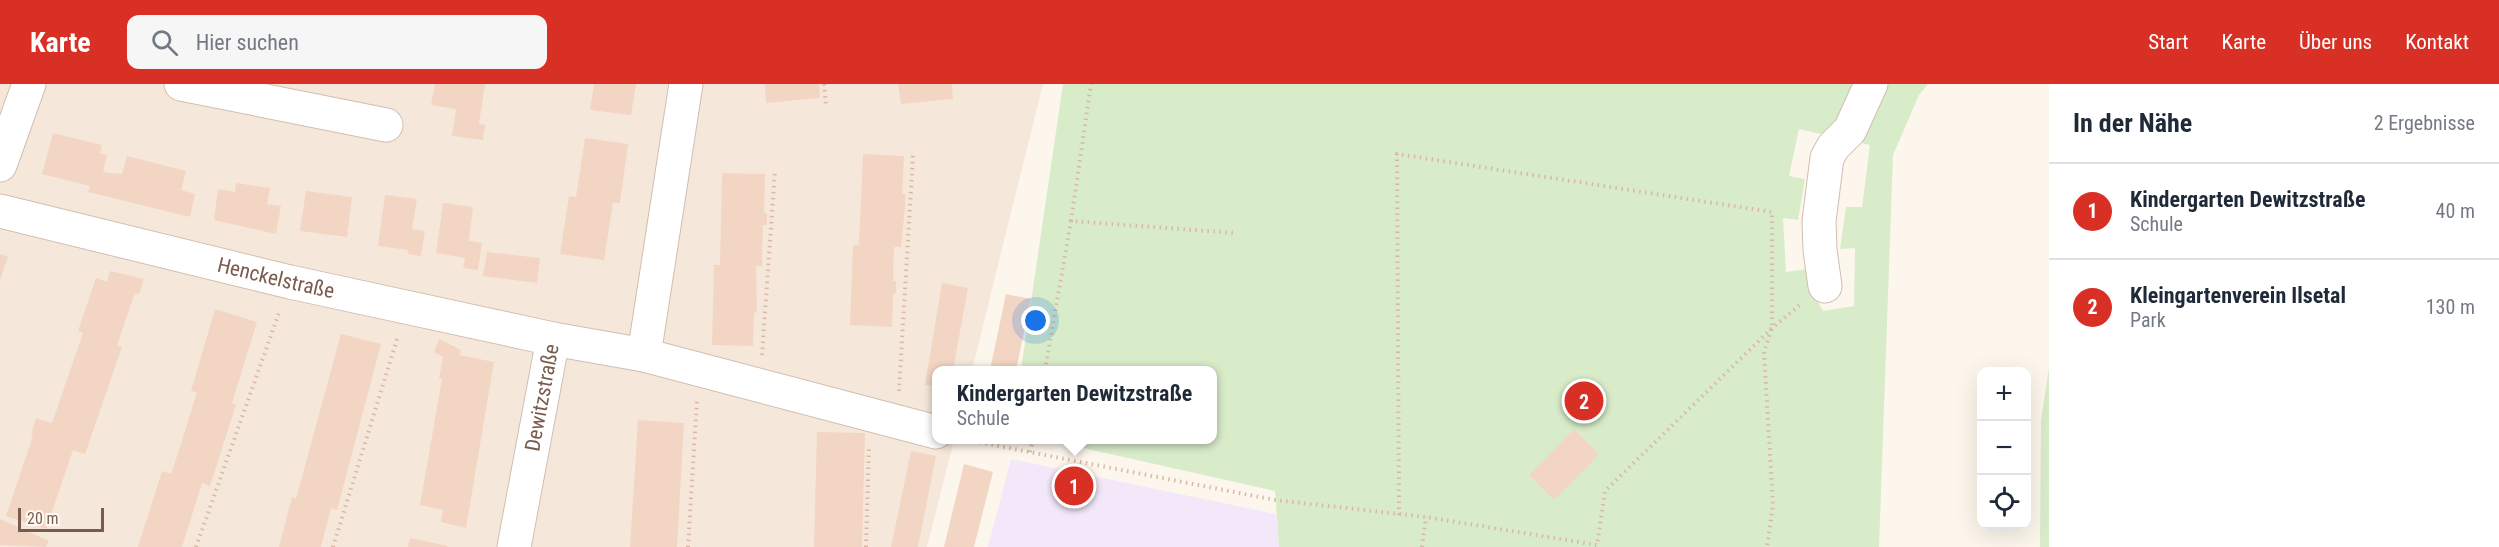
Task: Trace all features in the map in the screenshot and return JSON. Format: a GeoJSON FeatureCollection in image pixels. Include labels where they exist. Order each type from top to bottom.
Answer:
{"type":"FeatureCollection","features":[{"type":"Feature","properties":{"kind":"street"},"geometry":{"type":"LineString","coordinates":[[0,165],[29,84]]}},
{"type":"Feature","properties":{"kind":"street"},"geometry":{"type":"LineString","coordinates":[[181,84],[386,125]]}},
{"type":"Feature","properties":{"kind":"street"},"geometry":{"type":"LineString","coordinates":[[644,354],[686,84]]}},
{"type":"Feature","properties":{"kind":"street"},"geometry":{"type":"LineString","coordinates":[[1825,286],[1819,221],[1827,158],[1833,147],[1851,130],[1871,84]]}},
{"type":"Feature","properties":{"kind":"street","name":"Henckelstraße"},"geometry":{"type":"LineString","coordinates":[[0,211],[290,282],[553,339]]}},
{"type":"Feature","properties":{"kind":"street","name":"Dewitzstraße"},"geometry":{"type":"LineString","coordinates":[[514,547],[553,339],[644,354],[932,431]]}},
{"type":"Feature","properties":{"kind":"path"},"geometry":{"type":"LineString","coordinates":[[824,84],[826,105]]}},
{"type":"Feature","properties":{"kind":"path"},"geometry":{"type":"LineString","coordinates":[[1046,366],[1071,221],[1091,84]]}},
{"type":"Feature","properties":{"kind":"path"},"geometry":{"type":"LineString","coordinates":[[1399,515],[1397,154],[1772,212],[1772,328],[1764,352],[1773,505],[1767,547]]}},
{"type":"Feature","properties":{"kind":"path"},"geometry":{"type":"LineString","coordinates":[[866,547],[884,418],[913,155]]}},
{"type":"Feature","properties":{"kind":"path"},"geometry":{"type":"LineString","coordinates":[[760,385],[775,170]]}},
{"type":"Feature","properties":{"kind":"path"},"geometry":{"type":"LineString","coordinates":[[1071,221],[1235,233]]}},
{"type":"Feature","properties":{"kind":"path"},"geometry":{"type":"LineString","coordinates":[[196,547],[290,282]]}},
{"type":"Feature","properties":{"kind":"path"},"geometry":{"type":"LineString","coordinates":[[989,444],[1275,500],[1426,517],[1597,546],[1605,491],[1772,328],[1825,286]]}},
{"type":"Feature","properties":{"kind":"path"},"geometry":{"type":"LineString","coordinates":[[333,547],[407,307]]}},
{"type":"Feature","properties":{"kind":"path"},"geometry":{"type":"LineString","coordinates":[[688,547],[699,369]]}},
{"type":"Feature","properties":{"kind":"path"},"geometry":{"type":"LineString","coordinates":[[1030,452],[1031,444]]}},
{"type":"Feature","properties":{"kind":"path"},"geometry":{"type":"LineString","coordinates":[[1422,547],[1426,517]]}},
{"type":"Feature","properties":{"kind":"shaded area"},"geometry":{"type":"Polygon","coordinates":[[[0,84],[1043,84],[973,366],[932,366],[932,444],[953,444],[927,547],[0,547],[0,84]]]}},
{"type":"Feature","properties":{"kind":"shaded area"},"geometry":{"type":"Polygon","coordinates":[[[1011,459],[1276,514],[1279,547],[988,547],[1011,459]]]}},
{"type":"Feature","properties":{"kind":"green space"},"geometry":{"type":"Polygon","coordinates":[[[1063,84],[1928,84],[1919,95],[1893,155],[1879,547],[1279,547],[1275,491],[1066,444],[1217,444],[1217,366],[1022,366],[1063,84]],[[1799,129],[1789,176],[1805,179],[1798,220],[1783,218],[1786,272],[1808,269],[1811,289],[1823,311],[1854,306],[1855,248],[1840,249],[1846,207],[1862,207],[1870,145],[1799,129]]]}},
{"type":"Feature","properties":{"kind":"green space"},"geometry":{"type":"Polygon","coordinates":[[[2049,367],[2049,547],[2040,547],[2041,421],[2049,367]]]}},
{"type":"Feature","properties":{"kind":"building"},"geometry":{"type":"Polygon","coordinates":[[[435,84],[485,84],[479,124],[485,125],[483,140],[452,136],[456,109],[431,105],[435,84]]]}},
{"type":"Feature","properties":{"kind":"building"},"geometry":{"type":"Polygon","coordinates":[[[594,84],[636,84],[631,115],[590,110],[594,84]]]}},
{"type":"Feature","properties":{"kind":"building"},"geometry":{"type":"Polygon","coordinates":[[[765,84],[819,84],[820,98],[766,103],[765,84]]]}},
{"type":"Feature","properties":{"kind":"building"},"geometry":{"type":"Polygon","coordinates":[[[898,84],[952,84],[953,99],[901,104],[898,84]]]}},
{"type":"Feature","properties":{"kind":"building"},"geometry":{"type":"Polygon","coordinates":[[[53,133],[102,145],[100,153],[107,155],[103,172],[122,174],[127,156],[186,171],[181,190],[195,194],[190,217],[88,192],[90,186],[42,174],[53,133]]]}},
{"type":"Feature","properties":{"kind":"building"},"geometry":{"type":"Polygon","coordinates":[[[585,138],[628,144],[620,203],[613,203],[604,260],[560,254],[569,196],[576,197],[585,138]]]}},
{"type":"Feature","properties":{"kind":"building"},"geometry":{"type":"Polygon","coordinates":[[[863,154],[904,156],[902,194],[905,194],[905,207],[901,247],[894,247],[893,281],[896,281],[896,294],[893,294],[892,327],[850,325],[853,245],[859,245],[863,154]]]}},
{"type":"Feature","properties":{"kind":"building"},"geometry":{"type":"Polygon","coordinates":[[[722,173],[765,174],[764,213],[767,213],[767,225],[763,225],[762,266],[756,266],[757,312],[754,313],[753,346],[712,345],[714,265],[720,265],[722,173]]]}},
{"type":"Feature","properties":{"kind":"building"},"geometry":{"type":"Polygon","coordinates":[[[236,183],[270,188],[267,204],[281,206],[276,234],[214,220],[218,189],[235,192],[236,183]]]}},
{"type":"Feature","properties":{"kind":"building"},"geometry":{"type":"Polygon","coordinates":[[[306,191],[352,197],[347,237],[300,231],[306,191]]]}},
{"type":"Feature","properties":{"kind":"building"},"geometry":{"type":"Polygon","coordinates":[[[385,195],[417,199],[412,229],[425,231],[421,256],[408,254],[408,250],[378,246],[385,195]]]}},
{"type":"Feature","properties":{"kind":"building"},"geometry":{"type":"Polygon","coordinates":[[[443,203],[473,207],[469,241],[482,243],[478,270],[463,268],[465,258],[436,253],[443,203]]]}},
{"type":"Feature","properties":{"kind":"building"},"geometry":{"type":"Polygon","coordinates":[[[487,252],[540,258],[537,283],[483,276],[487,252]]]}},
{"type":"Feature","properties":{"kind":"building"},"geometry":{"type":"Polygon","coordinates":[[[0,254],[8,257],[0,280],[0,254]]]}},
{"type":"Feature","properties":{"kind":"building"},"geometry":{"type":"Polygon","coordinates":[[[110,271],[144,279],[139,294],[135,293],[117,345],[122,347],[85,454],[73,450],[46,529],[6,516],[33,436],[31,435],[36,418],[52,423],[83,333],[78,331],[96,278],[107,282],[110,271]]]}},
{"type":"Feature","properties":{"kind":"building"},"geometry":{"type":"Polygon","coordinates":[[[942,283],[968,288],[954,366],[932,366],[932,386],[925,385],[942,283]]]}},
{"type":"Feature","properties":{"kind":"building"},"geometry":{"type":"Polygon","coordinates":[[[1006,294],[1031,299],[1017,366],[991,366],[1006,294]]]}},
{"type":"Feature","properties":{"kind":"building"},"geometry":{"type":"Polygon","coordinates":[[[215,309],[257,322],[232,403],[236,405],[210,486],[202,483],[182,547],[138,547],[162,471],[171,474],[180,447],[197,392],[191,391],[215,309]]]}},
{"type":"Feature","properties":{"kind":"building"},"geometry":{"type":"Polygon","coordinates":[[[341,334],[381,344],[337,510],[331,508],[321,547],[279,547],[292,497],[296,499],[341,334]]]}},
{"type":"Feature","properties":{"kind":"building"},"geometry":{"type":"Polygon","coordinates":[[[439,339],[461,350],[459,355],[494,362],[466,528],[441,522],[443,510],[420,505],[442,379],[439,378],[443,357],[434,352],[439,339]]]}},
{"type":"Feature","properties":{"kind":"building"},"geometry":{"type":"Polygon","coordinates":[[[638,420],[684,423],[677,547],[630,547],[638,420]]]}},
{"type":"Feature","properties":{"kind":"building"},"geometry":{"type":"Polygon","coordinates":[[[1574,429],[1599,454],[1554,500],[1529,475],[1574,429]]]}},
{"type":"Feature","properties":{"kind":"building"},"geometry":{"type":"Polygon","coordinates":[[[817,432],[865,433],[862,547],[814,547],[817,432]]]}},
{"type":"Feature","properties":{"kind":"building"},"geometry":{"type":"Polygon","coordinates":[[[911,451],[936,456],[918,547],[891,547],[911,451]]]}},
{"type":"Feature","properties":{"kind":"building"},"geometry":{"type":"Polygon","coordinates":[[[964,464],[993,472],[974,547],[944,547],[964,464]]]}},
{"type":"Feature","properties":{"kind":"building"},"geometry":{"type":"Polygon","coordinates":[[[0,519],[49,541],[46,547],[0,545],[0,519]]]}},
{"type":"Feature","properties":{"kind":"building"},"geometry":{"type":"Polygon","coordinates":[[[410,538],[448,546],[408,547],[410,538]]]}},
{"type":"Feature","properties":{"kind":"place","name":"Kleingartenverein Ilsetal"},"geometry":{"type":"Point","coordinates":[1584,401]}},
{"type":"Feature","properties":{"kind":"place","name":"Kindergarten Dewitzstraße"},"geometry":{"type":"Point","coordinates":[1074,486]}}]}
